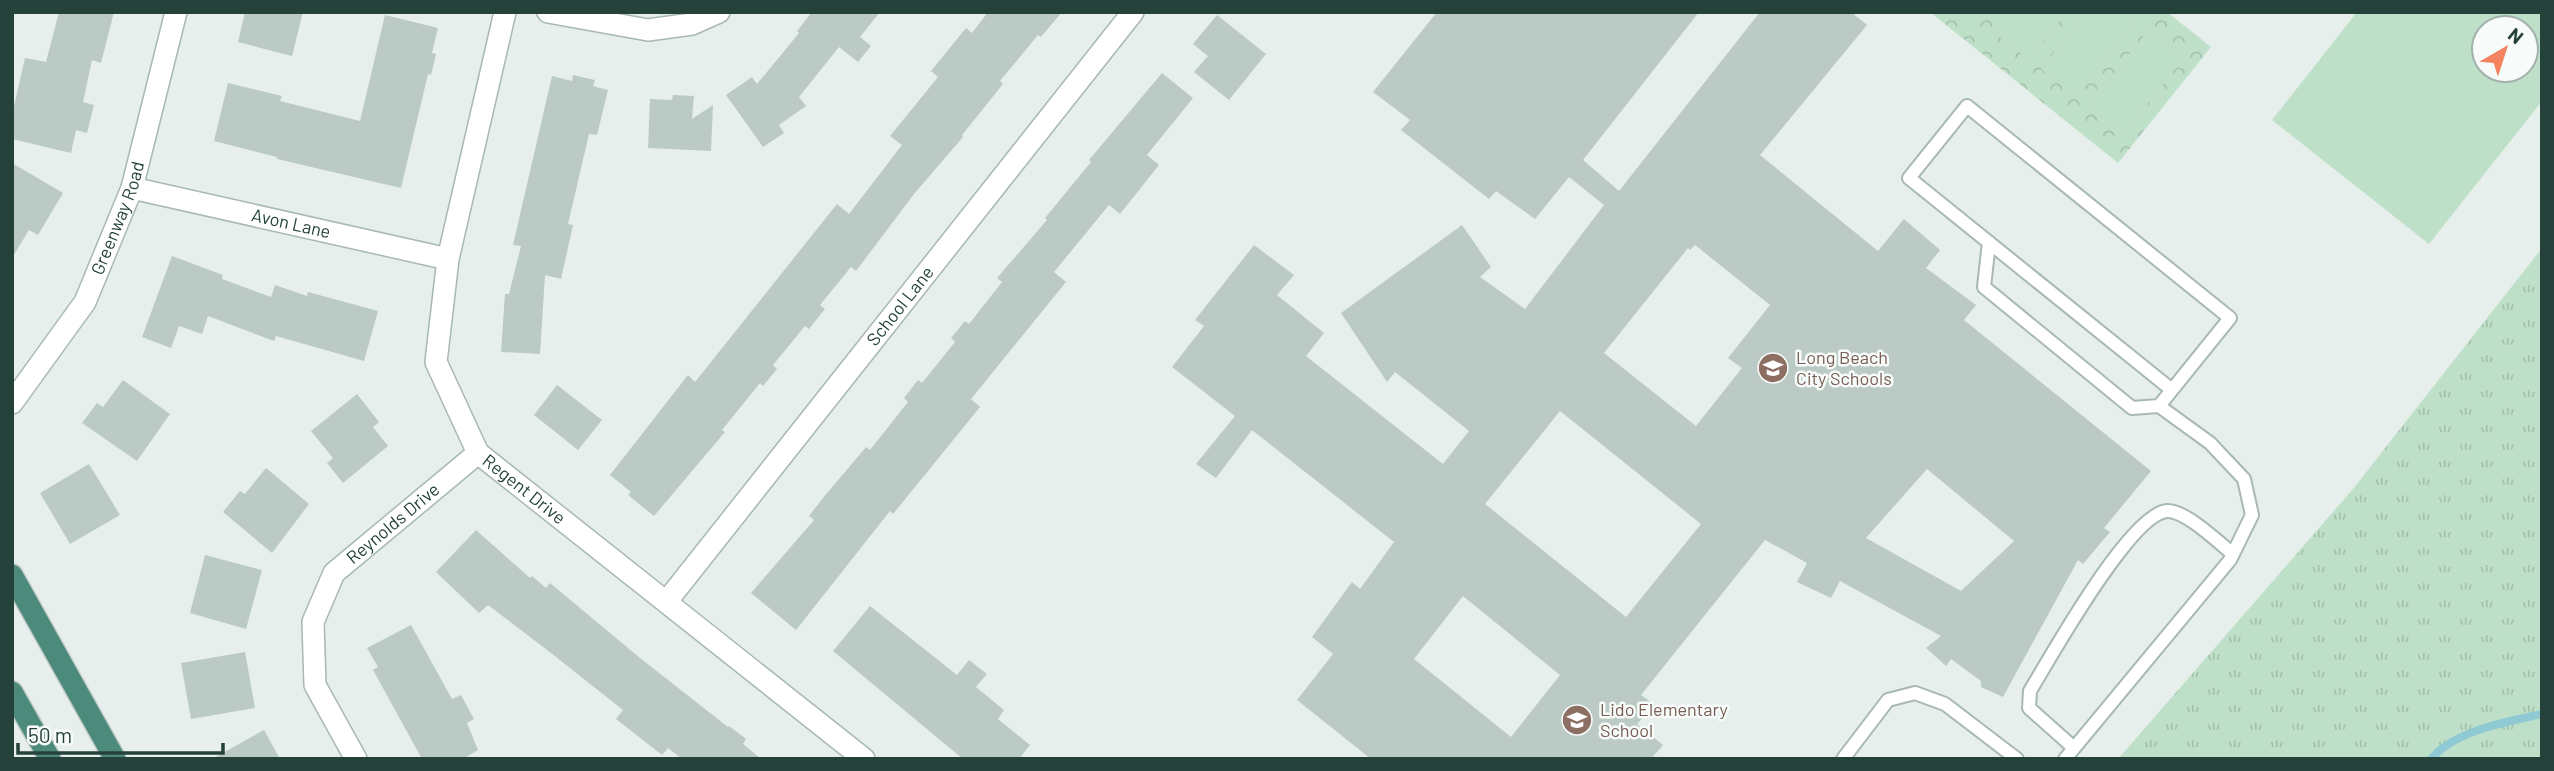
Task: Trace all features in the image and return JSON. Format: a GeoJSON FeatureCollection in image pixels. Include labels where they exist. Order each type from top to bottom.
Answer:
{"type":"FeatureCollection","features":[{"type":"Feature","properties":{"kind":"highway"},"geometry":{"type":"LineString","coordinates":[[12,575],[115,759]]}},
{"type":"Feature","properties":{"kind":"highway"},"geometry":{"type":"LineString","coordinates":[[12,692],[50,759]]}},
{"type":"Feature","properties":{"kind":"street","name":"Greenway Road"},"geometry":{"type":"LineString","coordinates":[[12,403],[85,302],[132,188],[176,12]]}},
{"type":"Feature","properties":{"kind":"street","name":"Regent Drive"},"geometry":{"type":"LineString","coordinates":[[505,12],[448,259],[436,362],[478,453],[863,759]]}},
{"type":"Feature","properties":{"kind":"street"},"geometry":{"type":"LineString","coordinates":[[548,12],[648,30],[692,24],[719,12]]}},
{"type":"Feature","properties":{"kind":"street","name":"School Lane"},"geometry":{"type":"LineString","coordinates":[[667,601],[1133,12]]}},
{"type":"Feature","properties":{"kind":"street","name":"Avon Lane"},"geometry":{"type":"LineString","coordinates":[[132,188],[448,259]]}},
{"type":"Feature","properties":{"kind":"street","name":"Reynolds Drive"},"geometry":{"type":"LineString","coordinates":[[356,759],[315,685],[313,622],[334,573],[478,453]]}},
{"type":"Feature","properties":{"kind":"lane"},"geometry":{"type":"LineString","coordinates":[[2159,406],[2172,390],[2230,318],[1967,106],[1909,178],[2172,390]]}},
{"type":"Feature","properties":{"kind":"lane"},"geometry":{"type":"LineString","coordinates":[[1989,242],[1984,287],[2132,408],[2159,406],[2210,443],[2244,479],[2252,516],[2230,560],[2065,759]]}},
{"type":"Feature","properties":{"kind":"lane"},"geometry":{"type":"LineString","coordinates":[[2074,748],[2029,708],[2030,691],[2089,594],[2131,538],[2148,520],[2159,513],[2169,511],[2190,521],[2233,554]]}},
{"type":"Feature","properties":{"kind":"lane"},"geometry":{"type":"LineString","coordinates":[[1843,759],[1888,700],[1915,693],[1945,704],[2017,759]]}},
{"type":"Feature","properties":{"kind":"green space"},"geometry":{"type":"Polygon","coordinates":[[[1930,12],[2167,12],[2211,47],[2118,163],[1930,12]]]}},
{"type":"Feature","properties":{"kind":"green space"},"geometry":{"type":"Polygon","coordinates":[[[2009,12],[2067,12],[2029,60],[1994,32],[2009,12]]]}},
{"type":"Feature","properties":{"kind":"green space"},"geometry":{"type":"Polygon","coordinates":[[[2086,12],[2126,12],[2137,21],[2076,97],[2041,69],[2086,12]]]}},
{"type":"Feature","properties":{"kind":"green space"},"geometry":{"type":"Polygon","coordinates":[[[2357,12],[2542,12],[2542,101],[2429,244],[2272,120],[2357,12]]]}},
{"type":"Feature","properties":{"kind":"green space"},"geometry":{"type":"Polygon","coordinates":[[[2148,30],[2184,58],[2123,134],[2088,106],[2148,30]]]}},
{"type":"Feature","properties":{"kind":"green space"},"geometry":{"type":"Polygon","coordinates":[[[2542,248],[2542,759],[2118,759],[2353,489],[2542,248]]]}},
{"type":"Feature","properties":{"kind":"building"},"geometry":{"type":"Polygon","coordinates":[[[59,12],[114,12],[101,63],[92,60],[83,102],[94,105],[87,133],[76,130],[71,153],[12,139],[12,115],[25,58],[46,62],[59,12]]]}},
{"type":"Feature","properties":{"kind":"building"},"geometry":{"type":"Polygon","coordinates":[[[245,12],[303,12],[292,56],[238,42],[245,12]]]}},
{"type":"Feature","properties":{"kind":"building"},"geometry":{"type":"Polygon","coordinates":[[[812,12],[880,12],[860,37],[871,46],[858,62],[839,47],[799,97],[806,106],[779,125],[784,133],[763,147],[726,95],[752,77],[757,84],[799,33],[797,31],[812,12]]]}},
{"type":"Feature","properties":{"kind":"building"},"geometry":{"type":"Polygon","coordinates":[[[988,12],[1062,12],[1041,37],[1038,35],[1000,81],[1003,84],[963,137],[914,194],[856,271],[851,267],[820,305],[825,309],[809,329],[805,326],[773,365],[777,369],[763,386],[760,383],[722,430],[725,432],[654,516],[628,495],[631,492],[610,475],[688,375],[695,382],[837,204],[849,214],[902,145],[890,136],[938,77],[931,71],[966,28],[972,33],[988,12]]]}},
{"type":"Feature","properties":{"kind":"building"},"geometry":{"type":"Polygon","coordinates":[[[1437,12],[1699,12],[1583,160],[1619,191],[1760,12],[1851,12],[1867,25],[1760,155],[1878,251],[1904,219],[1940,250],[1926,268],[1976,305],[1964,320],[2151,471],[2104,528],[2110,532],[2083,564],[2078,560],[2003,697],[1981,687],[1981,681],[1951,659],[1946,666],[1926,648],[1941,636],[1840,581],[1831,598],[1797,582],[1807,563],[1765,540],[1641,695],[1655,705],[1637,724],[1663,745],[1651,759],[1371,759],[1297,700],[1333,654],[1312,637],[1352,582],[1360,589],[1394,542],[1252,430],[1216,478],[1196,464],[1235,416],[1172,367],[1204,326],[1195,320],[1254,245],[1294,275],[1277,295],[1324,333],[1306,356],[1443,464],[1469,431],[1395,372],[1387,382],[1341,313],[1462,225],[1491,267],[1480,277],[1525,309],[1604,205],[1569,177],[1535,219],[1496,191],[1489,199],[1401,130],[1410,120],[1373,92],[1437,12]],[[1695,245],[1690,250],[1688,248],[1604,353],[1696,426],[1742,368],[1728,358],[1770,305],[1695,245]],[[1560,411],[1485,504],[1626,617],[1701,524],[1560,411]],[[1927,469],[1866,538],[1961,591],[2014,541],[1927,469]],[[1463,596],[1414,659],[1511,737],[1560,675],[1463,596]]]}},
{"type":"Feature","properties":{"kind":"building"},"geometry":{"type":"Polygon","coordinates":[[[385,15],[438,28],[432,53],[436,54],[431,75],[428,74],[401,188],[277,159],[214,141],[228,83],[282,96],[280,101],[360,121],[385,15]]]}},
{"type":"Feature","properties":{"kind":"building"},"geometry":{"type":"Polygon","coordinates":[[[1217,15],[1266,54],[1229,100],[1194,72],[1208,56],[1193,44],[1217,15]]]}},
{"type":"Feature","properties":{"kind":"building"},"geometry":{"type":"Polygon","coordinates":[[[1162,73],[1193,98],[1147,155],[1159,165],[1120,214],[1109,205],[1054,272],[1066,282],[971,399],[980,407],[893,514],[890,511],[796,630],[751,593],[814,520],[809,516],[823,498],[866,447],[870,450],[908,402],[904,398],[918,380],[922,383],[955,342],[951,338],[965,321],[969,324],[1002,282],[997,278],[1047,220],[1045,218],[1091,162],[1089,160],[1162,73]]]}},
{"type":"Feature","properties":{"kind":"building"},"geometry":{"type":"Polygon","coordinates":[[[573,75],[595,80],[593,86],[608,90],[597,135],[589,134],[568,224],[573,225],[561,279],[545,275],[540,354],[501,352],[505,294],[509,294],[521,246],[513,245],[552,76],[572,81],[573,75]]]}},
{"type":"Feature","properties":{"kind":"building"},"geometry":{"type":"Polygon","coordinates":[[[673,95],[694,96],[692,119],[713,105],[711,151],[648,148],[650,99],[672,100],[673,95]]]}},
{"type":"Feature","properties":{"kind":"building"},"geometry":{"type":"Polygon","coordinates":[[[12,163],[63,193],[38,235],[29,230],[12,258],[12,163]]]}},
{"type":"Feature","properties":{"kind":"building"},"geometry":{"type":"Polygon","coordinates":[[[172,256],[223,275],[222,279],[271,297],[275,285],[307,296],[308,292],[378,311],[364,361],[276,336],[274,341],[208,316],[202,334],[179,326],[171,348],[142,337],[172,256]]]}},
{"type":"Feature","properties":{"kind":"building"},"geometry":{"type":"Polygon","coordinates":[[[123,380],[170,414],[137,461],[82,423],[97,403],[103,407],[123,380]]]}},
{"type":"Feature","properties":{"kind":"building"},"geometry":{"type":"Polygon","coordinates":[[[557,385],[602,420],[578,450],[534,415],[557,385]]]}},
{"type":"Feature","properties":{"kind":"building"},"geometry":{"type":"Polygon","coordinates":[[[357,394],[379,422],[373,427],[388,446],[343,483],[327,463],[333,458],[311,431],[357,394]]]}},
{"type":"Feature","properties":{"kind":"building"},"geometry":{"type":"Polygon","coordinates":[[[89,464],[120,515],[70,544],[40,493],[89,464]]]}},
{"type":"Feature","properties":{"kind":"building"},"geometry":{"type":"Polygon","coordinates":[[[266,468],[309,504],[272,553],[223,512],[240,491],[245,494],[266,468]]]}},
{"type":"Feature","properties":{"kind":"building"},"geometry":{"type":"Polygon","coordinates":[[[476,530],[530,578],[532,576],[546,588],[550,583],[640,658],[746,739],[743,744],[761,759],[682,759],[668,748],[662,755],[616,719],[623,710],[551,653],[488,605],[479,613],[436,572],[476,530]]]}},
{"type":"Feature","properties":{"kind":"building"},"geometry":{"type":"Polygon","coordinates":[[[205,555],[262,570],[246,629],[190,613],[205,555]]]}},
{"type":"Feature","properties":{"kind":"building"},"geometry":{"type":"Polygon","coordinates":[[[870,606],[957,675],[969,660],[987,674],[976,687],[1004,710],[998,719],[1030,745],[1019,759],[963,759],[833,651],[870,606]]]}},
{"type":"Feature","properties":{"kind":"building"},"geometry":{"type":"Polygon","coordinates":[[[411,625],[452,699],[461,695],[474,719],[467,723],[478,750],[463,759],[422,759],[373,670],[378,667],[367,648],[411,625]]]}},
{"type":"Feature","properties":{"kind":"building"},"geometry":{"type":"Polygon","coordinates":[[[245,652],[255,708],[191,719],[181,663],[245,652]]]}},
{"type":"Feature","properties":{"kind":"building"},"geometry":{"type":"Polygon","coordinates":[[[264,730],[280,759],[212,759],[264,730]]]}},
{"type":"Feature","properties":{"kind":"waterway"},"geometry":{"type":"LineString","coordinates":[[2431,759],[2441,749],[2468,734],[2542,714]]}},
{"type":"Feature","properties":{"kind":"place","name":"Long Beach City Schools"},"geometry":{"type":"Point","coordinates":[1773,368]}},
{"type":"Feature","properties":{"kind":"place","name":"Lido Elementary School"},"geometry":{"type":"Point","coordinates":[1577,720]}}]}
